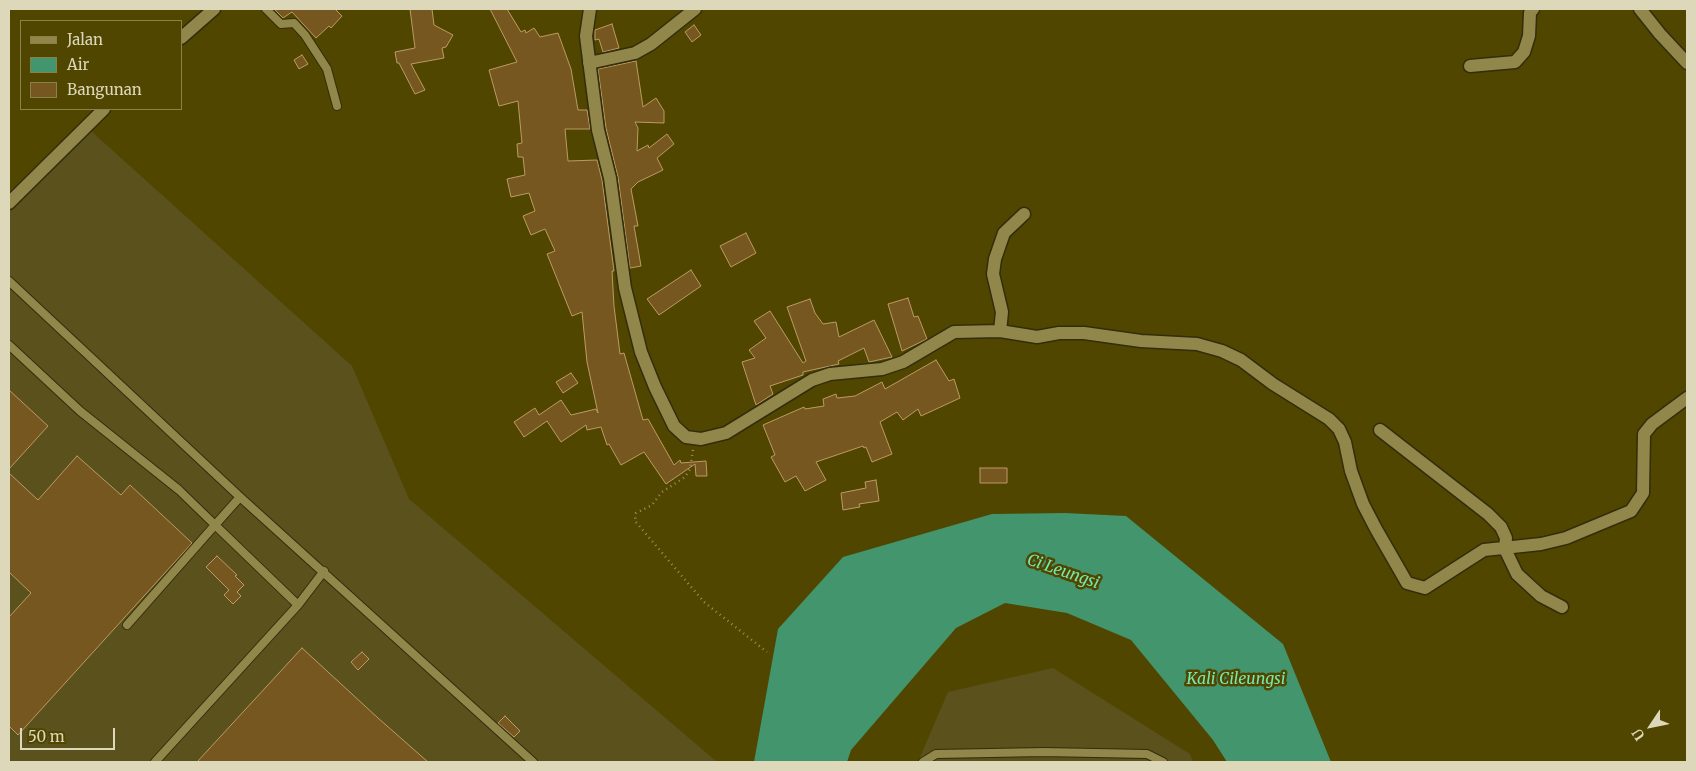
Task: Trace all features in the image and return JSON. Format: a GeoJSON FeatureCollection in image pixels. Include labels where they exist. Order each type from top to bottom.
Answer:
{"type":"FeatureCollection","features":[{"type":"Feature","properties":{"kind":"street"},"geometry":{"type":"LineString","coordinates":[[182,37],[214,9]]}},
{"type":"Feature","properties":{"kind":"street"},"geometry":{"type":"LineString","coordinates":[[590,9],[586,36],[589,63],[598,130],[610,178],[625,288],[641,352],[674,426],[686,437],[694,439],[726,433],[812,380],[830,374],[889,367],[903,362],[954,332],[1000,331],[1037,337],[1059,333],[1084,333],[1141,341],[1197,344],[1222,350],[1241,360],[1273,384],[1317,411],[1339,429],[1363,504],[1404,579],[1412,586],[1425,588],[1434,585],[1484,550],[1541,544],[1566,538],[1631,511],[1643,493],[1644,434],[1651,425],[1687,398]]}},
{"type":"Feature","properties":{"kind":"street"},"geometry":{"type":"LineString","coordinates":[[589,63],[635,53],[651,44],[696,9]]}},
{"type":"Feature","properties":{"kind":"street"},"geometry":{"type":"LineString","coordinates":[[1470,66],[1515,62],[1524,52],[1529,36],[1530,13],[1533,9]]}},
{"type":"Feature","properties":{"kind":"street"},"geometry":{"type":"LineString","coordinates":[[1640,9],[1687,63]]}},
{"type":"Feature","properties":{"kind":"street"},"geometry":{"type":"LineString","coordinates":[[9,203],[103,110]]}},
{"type":"Feature","properties":{"kind":"street"},"geometry":{"type":"LineString","coordinates":[[1000,331],[1002,312],[993,274],[995,259],[1004,233],[1024,214]]}},
{"type":"Feature","properties":{"kind":"street"},"geometry":{"type":"LineString","coordinates":[[1380,430],[1488,514],[1501,527],[1506,538],[1505,549],[1517,574],[1524,582],[1562,607]]}},
{"type":"Feature","properties":{"kind":"lane"},"geometry":{"type":"LineString","coordinates":[[266,9],[281,24],[294,23],[305,34],[327,69],[337,106]]}},
{"type":"Feature","properties":{"kind":"lane"},"geometry":{"type":"LineString","coordinates":[[9,281],[240,497],[533,762]]}},
{"type":"Feature","properties":{"kind":"lane"},"geometry":{"type":"LineString","coordinates":[[9,345],[80,411],[179,490],[298,605]]}},
{"type":"Feature","properties":{"kind":"lane"},"geometry":{"type":"LineString","coordinates":[[127,625],[240,497]]}},
{"type":"Feature","properties":{"kind":"lane"},"geometry":{"type":"LineString","coordinates":[[155,762],[298,605],[324,571]]}},
{"type":"Feature","properties":{"kind":"lane"},"geometry":{"type":"LineString","coordinates":[[923,762],[936,754],[1044,752],[1147,754],[1163,762]]}},
{"type":"Feature","properties":{"kind":"path"},"geometry":{"type":"LineString","coordinates":[[694,439],[690,469],[685,477],[662,492],[652,505],[636,513],[635,522],[704,602],[767,652]]}},
{"type":"Feature","properties":{"kind":"shaded area"},"geometry":{"type":"Polygon","coordinates":[[[81,122],[352,366],[409,499],[717,762],[9,762],[9,192],[81,122]]]}},
{"type":"Feature","properties":{"kind":"shaded area"},"geometry":{"type":"Polygon","coordinates":[[[1053,668],[1190,754],[1193,762],[918,762],[948,692],[1053,668]]]}},
{"type":"Feature","properties":{"kind":"water"},"geometry":{"type":"Polygon","coordinates":[[[1065,513],[1126,516],[1283,644],[1331,762],[1227,762],[1213,740],[1131,640],[1067,613],[1005,603],[956,628],[851,750],[847,762],[754,762],[778,629],[843,557],[992,514],[1065,513]]]}},
{"type":"Feature","properties":{"kind":"building"},"geometry":{"type":"Polygon","coordinates":[[[274,9],[335,9],[342,16],[331,28],[329,26],[316,38],[292,12],[283,18],[274,9]]]}},
{"type":"Feature","properties":{"kind":"building"},"geometry":{"type":"Polygon","coordinates":[[[410,9],[432,9],[434,25],[453,35],[446,47],[442,48],[444,58],[411,64],[425,90],[415,94],[399,63],[397,63],[395,52],[415,48],[410,9]]]}},
{"type":"Feature","properties":{"kind":"building"},"geometry":{"type":"Polygon","coordinates":[[[490,9],[507,9],[521,32],[525,30],[526,33],[534,28],[540,37],[558,33],[571,69],[578,110],[587,110],[590,129],[565,129],[568,161],[597,160],[602,180],[614,271],[612,271],[614,306],[620,354],[624,353],[643,420],[648,419],[674,465],[680,460],[681,463],[706,461],[707,476],[696,476],[695,464],[666,484],[644,452],[621,465],[609,444],[607,445],[601,427],[587,430],[586,425],[561,442],[547,421],[524,437],[514,422],[535,408],[539,415],[561,400],[571,415],[596,409],[598,413],[587,362],[582,312],[572,316],[547,254],[555,251],[545,229],[531,235],[523,216],[535,211],[529,193],[511,197],[507,179],[525,175],[523,157],[518,157],[517,144],[522,143],[518,101],[499,106],[489,70],[517,62],[490,9]]]}},
{"type":"Feature","properties":{"kind":"building"},"geometry":{"type":"Polygon","coordinates":[[[612,24],[619,48],[603,52],[599,39],[595,40],[595,30],[612,24]]]}},
{"type":"Feature","properties":{"kind":"building"},"geometry":{"type":"Polygon","coordinates":[[[694,25],[701,35],[692,42],[685,32],[694,25]]]}},
{"type":"Feature","properties":{"kind":"building"},"geometry":{"type":"Polygon","coordinates":[[[302,55],[308,64],[299,69],[294,60],[302,55]]]}},
{"type":"Feature","properties":{"kind":"building"},"geometry":{"type":"Polygon","coordinates":[[[636,61],[643,107],[656,98],[664,111],[664,123],[635,122],[638,128],[637,151],[648,145],[649,148],[667,134],[674,144],[657,158],[663,170],[638,182],[631,189],[638,226],[634,226],[641,266],[630,268],[618,177],[606,128],[598,69],[636,61]]]}},
{"type":"Feature","properties":{"kind":"building"},"geometry":{"type":"Polygon","coordinates":[[[746,233],[756,253],[731,267],[720,246],[746,233]]]}},
{"type":"Feature","properties":{"kind":"building"},"geometry":{"type":"Polygon","coordinates":[[[691,270],[701,286],[659,315],[647,299],[691,270]]]}},
{"type":"Feature","properties":{"kind":"building"},"geometry":{"type":"Polygon","coordinates":[[[908,298],[914,317],[918,316],[927,339],[902,351],[888,304],[908,298]]]}},
{"type":"Feature","properties":{"kind":"building"},"geometry":{"type":"Polygon","coordinates":[[[810,299],[815,313],[823,324],[836,322],[839,337],[874,320],[892,357],[869,362],[864,348],[838,361],[839,364],[803,372],[803,375],[770,386],[773,394],[756,405],[742,362],[755,358],[749,350],[766,338],[754,321],[770,311],[803,363],[806,361],[787,307],[810,299]]]}},
{"type":"Feature","properties":{"kind":"building"},"geometry":{"type":"Polygon","coordinates":[[[936,360],[949,381],[954,379],[960,398],[921,416],[918,409],[903,420],[897,412],[880,422],[892,454],[872,462],[866,447],[864,448],[863,446],[816,462],[826,480],[805,491],[796,476],[785,482],[771,457],[775,455],[763,425],[804,407],[805,409],[824,406],[823,399],[836,394],[837,398],[855,396],[882,382],[885,389],[936,360]]]}},
{"type":"Feature","properties":{"kind":"building"},"geometry":{"type":"Polygon","coordinates":[[[571,373],[578,383],[563,393],[556,382],[571,373]]]}},
{"type":"Feature","properties":{"kind":"building"},"geometry":{"type":"Polygon","coordinates":[[[9,390],[48,426],[9,469],[9,390]]]}},
{"type":"Feature","properties":{"kind":"building"},"geometry":{"type":"Polygon","coordinates":[[[77,456],[121,495],[130,485],[192,543],[18,735],[9,726],[9,617],[31,593],[9,572],[9,473],[38,500],[77,456]]]}},
{"type":"Feature","properties":{"kind":"building"},"geometry":{"type":"Polygon","coordinates":[[[980,468],[1007,468],[1007,483],[980,483],[980,468]]]}},
{"type":"Feature","properties":{"kind":"building"},"geometry":{"type":"Polygon","coordinates":[[[876,480],[879,501],[859,504],[860,507],[843,510],[841,493],[866,488],[865,482],[876,480]]]}},
{"type":"Feature","properties":{"kind":"building"},"geometry":{"type":"Polygon","coordinates":[[[217,556],[237,575],[235,576],[244,585],[237,592],[241,596],[233,604],[224,595],[229,590],[206,567],[217,556]]]}},
{"type":"Feature","properties":{"kind":"building"},"geometry":{"type":"Polygon","coordinates":[[[302,648],[378,718],[428,762],[197,762],[302,648]]]}},
{"type":"Feature","properties":{"kind":"building"},"geometry":{"type":"Polygon","coordinates":[[[362,652],[369,659],[358,670],[351,662],[362,652]]]}},
{"type":"Feature","properties":{"kind":"building"},"geometry":{"type":"Polygon","coordinates":[[[505,716],[520,731],[514,737],[498,723],[505,716]]]}},
{"type":"Feature","properties":{"kind":"water label","name":"Ci Leungsi"},"geometry":{"type":"Point","coordinates":[1063,572]}},
{"type":"Feature","properties":{"kind":"water label","name":"Kali Cileungsi"},"geometry":{"type":"Point","coordinates":[1236,679]}}]}
